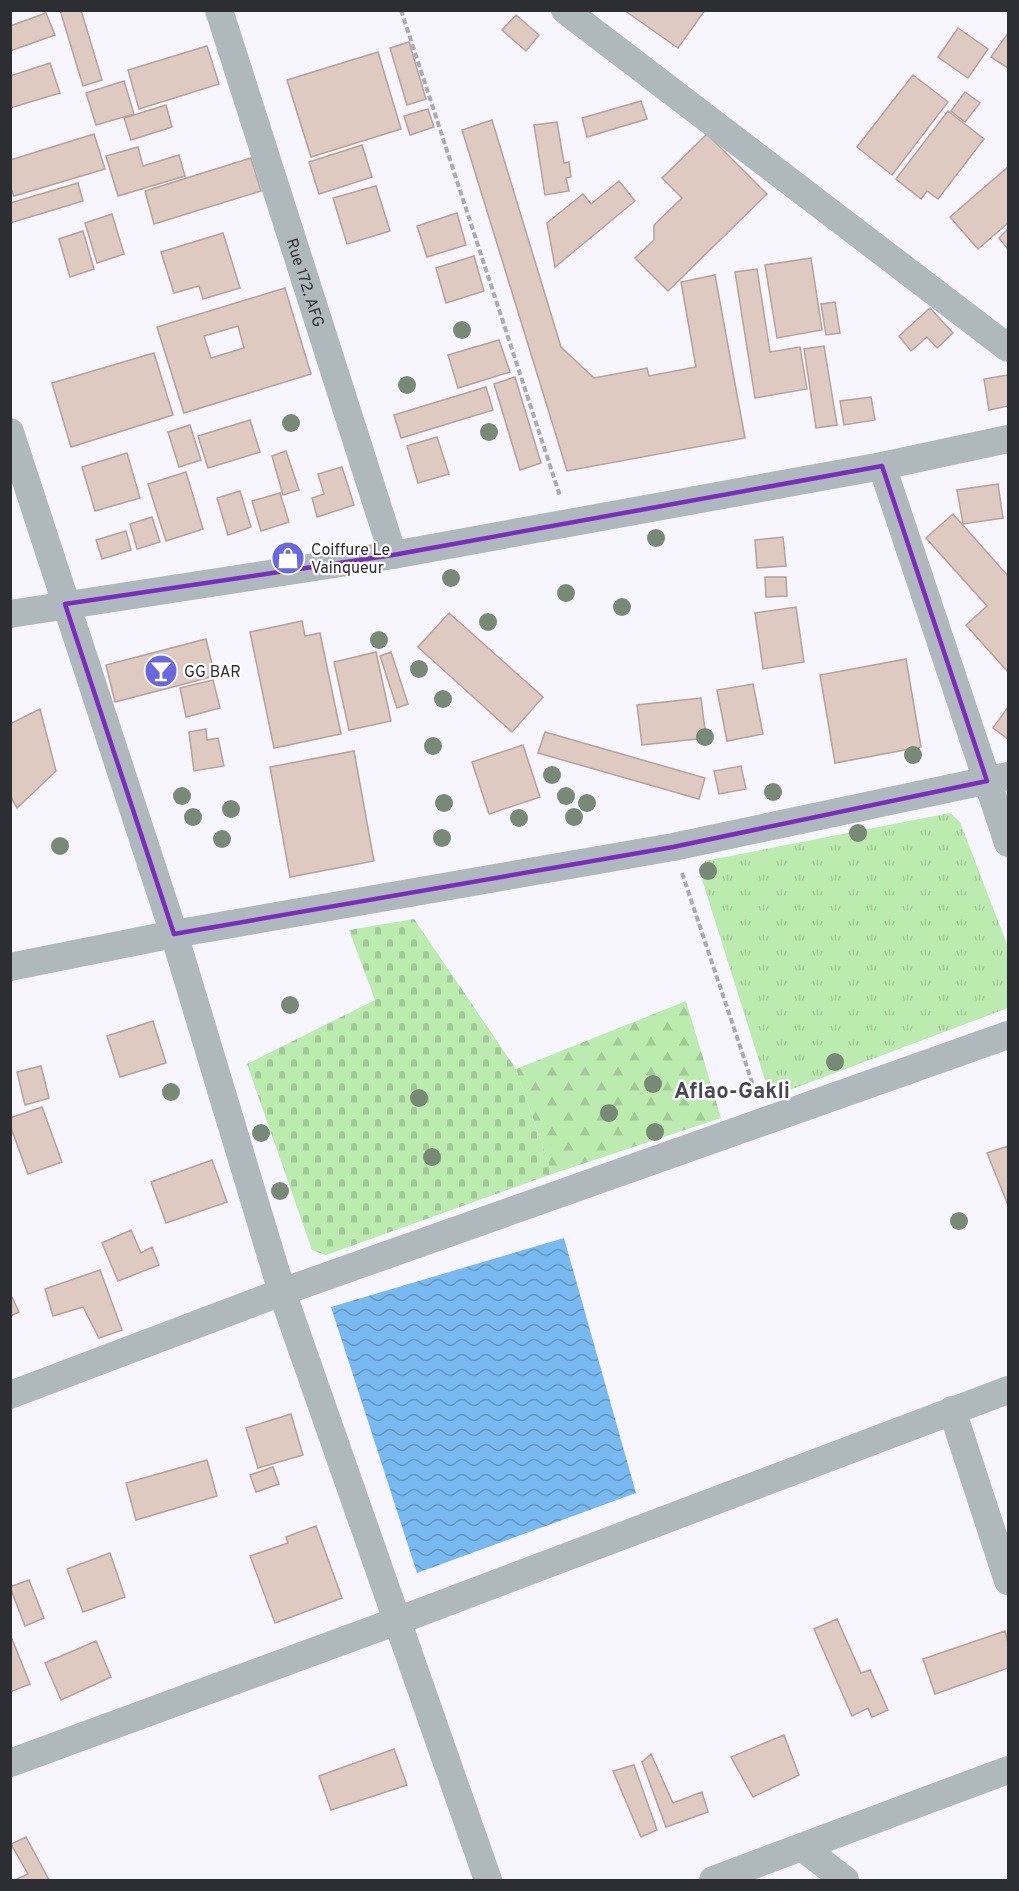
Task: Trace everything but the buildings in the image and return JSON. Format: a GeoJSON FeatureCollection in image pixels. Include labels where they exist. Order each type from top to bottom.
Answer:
{"type":"FeatureCollection","features":[{"type":"Feature","properties":{"kind":"street","name":"Rue 172. AFG"},"geometry":{"type":"LineString","coordinates":[[219,10],[393,555]]}},
{"type":"Feature","properties":{"kind":"street"},"geometry":{"type":"LineString","coordinates":[[565,10],[1008,348]]}},
{"type":"Feature","properties":{"kind":"street"},"geometry":{"type":"LineString","coordinates":[[10,432],[174,934],[282,1292],[488,1881]]}},
{"type":"Feature","properties":{"kind":"street"},"geometry":{"type":"LineString","coordinates":[[10,614],[393,555],[882,466],[1008,440]]}},
{"type":"Feature","properties":{"kind":"street"},"geometry":{"type":"LineString","coordinates":[[882,466],[998,778],[1008,843]]}},
{"type":"Feature","properties":{"kind":"street"},"geometry":{"type":"LineString","coordinates":[[10,967],[174,934],[673,847],[998,778]]}},
{"type":"Feature","properties":{"kind":"street"},"geometry":{"type":"LineString","coordinates":[[10,1395],[282,1292],[1008,1035]]}},
{"type":"Feature","properties":{"kind":"street"},"geometry":{"type":"LineString","coordinates":[[10,1763],[397,1621],[1008,1390]]}},
{"type":"Feature","properties":{"kind":"street"},"geometry":{"type":"LineString","coordinates":[[952,1410],[1008,1581]]}},
{"type":"Feature","properties":{"kind":"street"},"geometry":{"type":"LineString","coordinates":[[713,1881],[1008,1770]]}},
{"type":"Feature","properties":{"kind":"street"},"geometry":{"type":"LineString","coordinates":[[803,1848],[845,1881]]}},
{"type":"Feature","properties":{"kind":"path"},"geometry":{"type":"LineString","coordinates":[[401,10],[569,522]]}},
{"type":"Feature","properties":{"kind":"path"},"geometry":{"type":"LineString","coordinates":[[673,847],[764,1120]]}},
{"type":"Feature","properties":{"kind":"highlighted area"},"geometry":{"type":"Polygon","coordinates":[[[882,466],[987,781],[673,847],[174,934],[65,604],[393,555],[882,466]]]}},
{"type":"Feature","properties":{"kind":"green space"},"geometry":{"type":"Polygon","coordinates":[[[950,813],[960,822],[1008,947],[1008,1008],[784,1092],[766,1083],[700,873],[705,861],[950,813]]]}},
{"type":"Feature","properties":{"kind":"green space"},"geometry":{"type":"Polygon","coordinates":[[[414,919],[516,1069],[552,1174],[326,1255],[312,1250],[247,1064],[375,1000],[349,930],[414,919]]]}},
{"type":"Feature","properties":{"kind":"green space"},"geometry":{"type":"Polygon","coordinates":[[[686,1001],[721,1118],[552,1174],[516,1069],[686,1001]]]}},
{"type":"Feature","properties":{"kind":"water"},"geometry":{"type":"Polygon","coordinates":[[[564,1238],[636,1493],[417,1573],[331,1307],[564,1238]]]}},
{"type":"Feature","properties":{"kind":"place","name":"Coiffure Le Vainqueur"},"geometry":{"type":"Point","coordinates":[288,558]}},
{"type":"Feature","properties":{"kind":"place","name":"GG BAR"},"geometry":{"type":"Point","coordinates":[161,671]}},
{"type":"Feature","properties":{"kind":"district","name":"Aflao-Gakli"},"geometry":{"type":"Point","coordinates":[732,1090]}}]}
